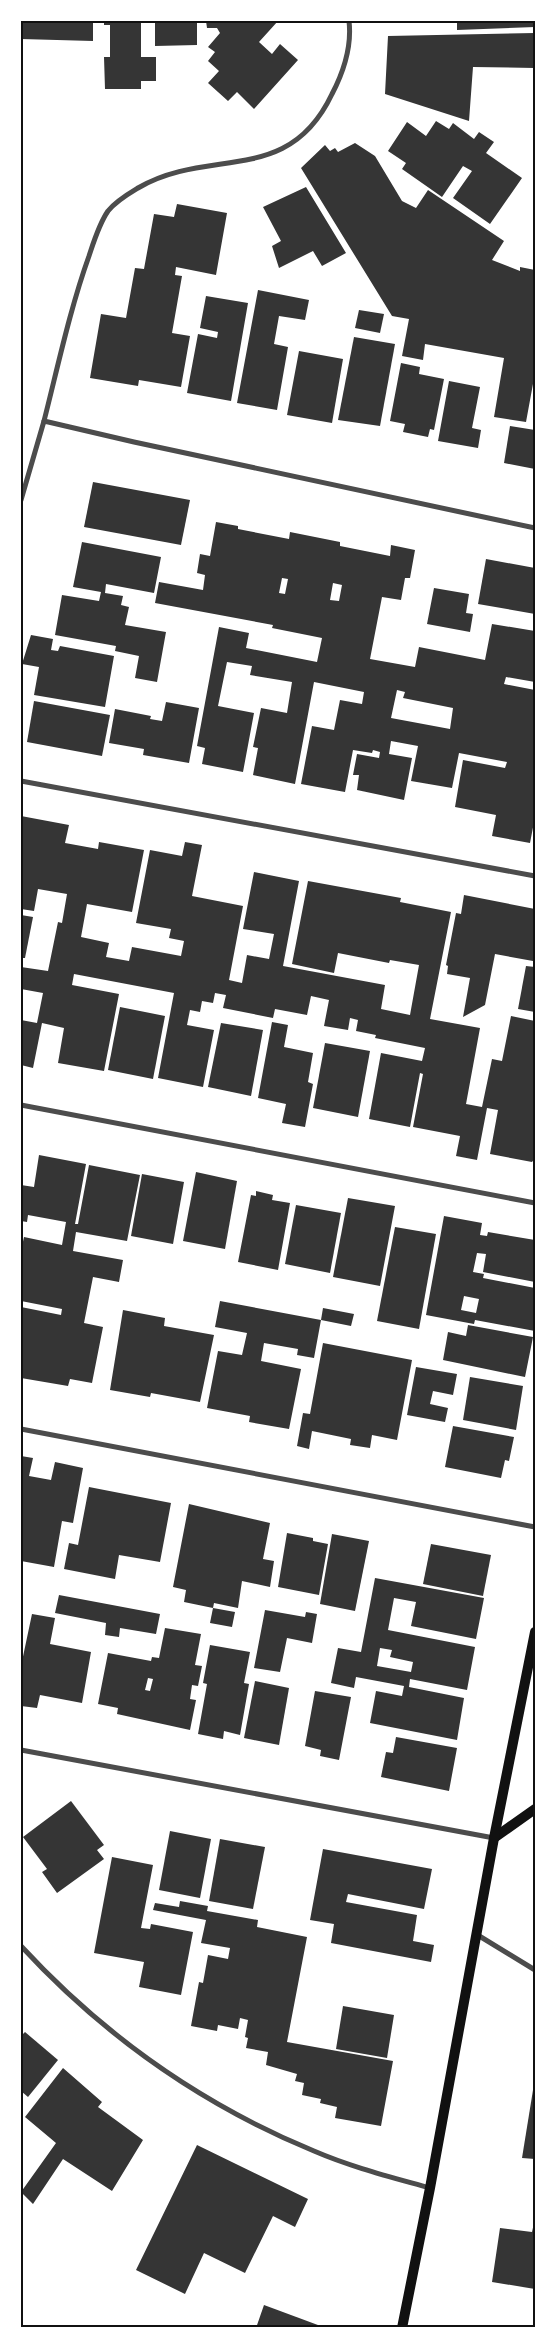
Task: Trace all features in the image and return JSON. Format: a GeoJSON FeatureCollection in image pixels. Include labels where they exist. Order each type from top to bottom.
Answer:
{"type":"FeatureCollection","features":[{"type":"Feature","properties":{"kind":"main road"},"geometry":{"type":"LineString","coordinates":[[402,2328],[430,2188],[494,1838],[535,1632]]}},
{"type":"Feature","properties":{"kind":"main road"},"geometry":{"type":"LineString","coordinates":[[494,1838],[535,1810]]}},
{"type":"Feature","properties":{"kind":"street"},"geometry":{"type":"LineString","coordinates":[[21,500],[80,281],[98,232],[109,211],[127,195],[160,177],[193,168],[257,158],[280,150],[298,140],[319,119],[337,85],[349,47],[349,21]]}},
{"type":"Feature","properties":{"kind":"street"},"geometry":{"type":"LineString","coordinates":[[44,420],[134,442],[535,528]]}},
{"type":"Feature","properties":{"kind":"street"},"geometry":{"type":"LineString","coordinates":[[21,781],[535,876]]}},
{"type":"Feature","properties":{"kind":"street"},"geometry":{"type":"LineString","coordinates":[[21,1104],[535,1203]]}},
{"type":"Feature","properties":{"kind":"street"},"geometry":{"type":"LineString","coordinates":[[21,1429],[535,1527]]}},
{"type":"Feature","properties":{"kind":"street"},"geometry":{"type":"LineString","coordinates":[[21,1750],[494,1838]]}},
{"type":"Feature","properties":{"kind":"street"},"geometry":{"type":"LineString","coordinates":[[476,1934],[535,1970]]}},
{"type":"Feature","properties":{"kind":"street"},"geometry":{"type":"LineString","coordinates":[[21,1946],[50,1977],[119,2039],[178,2082],[256,2125],[315,2152],[374,2173],[430,2188]]}},
{"type":"Feature","properties":{"kind":"building"},"geometry":{"type":"Polygon","coordinates":[[[21,21],[93,21],[93,41],[21,39],[21,21]]]}},
{"type":"Feature","properties":{"kind":"building"},"geometry":{"type":"Polygon","coordinates":[[[104,21],[141,21],[141,57],[156,57],[156,81],[141,81],[141,89],[105,89],[104,57],[110,57],[110,25],[104,25],[104,21]]]}},
{"type":"Feature","properties":{"kind":"building"},"geometry":{"type":"Polygon","coordinates":[[[155,21],[197,21],[197,45],[155,46],[155,21]]]}},
{"type":"Feature","properties":{"kind":"building"},"geometry":{"type":"Polygon","coordinates":[[[206,21],[278,21],[259,42],[272,54],[280,44],[298,60],[254,109],[237,92],[228,101],[208,83],[219,71],[208,61],[215,52],[208,47],[220,33],[217,28],[207,28],[206,21]]]}},
{"type":"Feature","properties":{"kind":"building"},"geometry":{"type":"Polygon","coordinates":[[[457,21],[535,21],[535,27],[457,30],[457,21]]]}},
{"type":"Feature","properties":{"kind":"building"},"geometry":{"type":"Polygon","coordinates":[[[535,33],[535,68],[473,67],[469,121],[385,94],[388,36],[535,33]]]}},
{"type":"Feature","properties":{"kind":"building"},"geometry":{"type":"Polygon","coordinates":[[[436,121],[449,129],[453,123],[474,139],[479,132],[494,142],[486,153],[522,178],[490,224],[453,198],[472,171],[463,166],[442,197],[402,169],[406,163],[388,151],[407,122],[426,136],[436,121]]]}},
{"type":"Feature","properties":{"kind":"building"},"geometry":{"type":"Polygon","coordinates":[[[355,143],[375,156],[402,201],[416,208],[428,190],[504,241],[492,260],[520,271],[520,267],[535,270],[535,373],[526,422],[494,417],[504,358],[425,344],[423,360],[402,356],[409,319],[392,316],[301,168],[325,145],[330,151],[335,148],[338,152],[355,143]]]}},
{"type":"Feature","properties":{"kind":"building"},"geometry":{"type":"Polygon","coordinates":[[[306,187],[346,253],[322,266],[313,251],[279,268],[272,246],[281,241],[263,207],[306,187]]]}},
{"type":"Feature","properties":{"kind":"building"},"geometry":{"type":"Polygon","coordinates":[[[177,204],[227,213],[216,275],[176,267],[175,275],[182,276],[172,333],[190,336],[181,387],[139,380],[138,386],[90,378],[101,314],[126,318],[135,268],[144,269],[154,214],[174,217],[177,204]]]}},
{"type":"Feature","properties":{"kind":"building"},"geometry":{"type":"Polygon","coordinates":[[[258,290],[309,300],[305,320],[279,316],[274,344],[288,347],[277,410],[237,403],[258,290]]]}},
{"type":"Feature","properties":{"kind":"building"},"geometry":{"type":"Polygon","coordinates":[[[206,296],[248,303],[231,401],[187,393],[198,334],[217,338],[218,332],[200,328],[206,296]]]}},
{"type":"Feature","properties":{"kind":"building"},"geometry":{"type":"Polygon","coordinates":[[[359,310],[384,314],[380,333],[355,328],[359,310]]]}},
{"type":"Feature","properties":{"kind":"building"},"geometry":{"type":"Polygon","coordinates":[[[354,337],[395,344],[380,426],[338,420],[354,337]]]}},
{"type":"Feature","properties":{"kind":"building"},"geometry":{"type":"Polygon","coordinates":[[[299,351],[343,359],[332,423],[287,415],[299,351]]]}},
{"type":"Feature","properties":{"kind":"building"},"geometry":{"type":"Polygon","coordinates":[[[401,363],[420,367],[419,374],[444,379],[434,430],[430,429],[428,437],[403,432],[405,424],[390,421],[401,363]]]}},
{"type":"Feature","properties":{"kind":"building"},"geometry":{"type":"Polygon","coordinates":[[[449,381],[480,387],[472,428],[481,430],[478,448],[438,441],[449,381]]]}},
{"type":"Feature","properties":{"kind":"building"},"geometry":{"type":"Polygon","coordinates":[[[510,426],[535,430],[535,469],[504,463],[510,426]]]}},
{"type":"Feature","properties":{"kind":"building"},"geometry":{"type":"Polygon","coordinates":[[[93,482],[190,500],[181,545],[84,527],[93,482]]]}},
{"type":"Feature","properties":{"kind":"building"},"geometry":{"type":"Polygon","coordinates":[[[216,522],[238,526],[238,529],[289,539],[290,532],[340,542],[340,546],[390,556],[391,545],[415,550],[410,578],[405,578],[401,600],[382,597],[370,659],[415,667],[419,647],[485,660],[492,624],[535,631],[535,682],[506,677],[504,684],[535,690],[535,817],[530,843],[492,836],[496,815],[455,807],[463,760],[505,768],[507,762],[459,753],[452,788],[411,781],[418,746],[391,741],[389,754],[412,758],[404,800],[357,790],[359,775],[353,775],[357,754],[379,758],[380,752],[373,750],[372,753],[353,750],[345,792],[301,784],[312,726],[334,730],[340,700],[362,704],[364,692],[314,682],[295,784],[253,775],[258,748],[253,747],[261,708],[287,713],[292,682],[250,675],[252,666],[227,662],[218,706],[254,713],[243,772],[202,764],[205,748],[197,746],[219,627],[249,633],[246,648],[317,662],[322,638],[272,628],[273,625],[155,603],[159,582],[203,590],[205,575],[197,573],[200,554],[210,556],[216,522]],[[282,578],[279,593],[285,594],[288,579],[282,578]],[[333,583],[330,600],[339,601],[342,585],[333,583]],[[397,690],[391,718],[450,729],[453,708],[403,698],[405,692],[397,690]]]}},
{"type":"Feature","properties":{"kind":"building"},"geometry":{"type":"Polygon","coordinates":[[[82,542],[161,557],[154,593],[106,584],[105,593],[123,596],[121,605],[129,607],[125,625],[166,632],[157,682],[135,678],[139,656],[115,651],[116,646],[55,635],[62,595],[99,601],[101,592],[73,587],[82,542]]]}},
{"type":"Feature","properties":{"kind":"building"},"geometry":{"type":"Polygon","coordinates":[[[486,559],[535,568],[535,614],[478,604],[486,559]]]}},
{"type":"Feature","properties":{"kind":"building"},"geometry":{"type":"Polygon","coordinates":[[[434,588],[469,594],[466,613],[473,614],[470,632],[427,624],[434,588]]]}},
{"type":"Feature","properties":{"kind":"building"},"geometry":{"type":"Polygon","coordinates":[[[31,635],[53,639],[51,650],[58,651],[60,646],[114,656],[105,707],[34,695],[39,667],[22,664],[31,635]]]}},
{"type":"Feature","properties":{"kind":"building"},"geometry":{"type":"Polygon","coordinates":[[[34,701],[110,715],[102,756],[27,742],[34,701]]]}},
{"type":"Feature","properties":{"kind":"building"},"geometry":{"type":"Polygon","coordinates":[[[166,702],[199,708],[189,763],[143,755],[144,749],[109,743],[115,709],[151,716],[150,719],[162,721],[166,702]]]}},
{"type":"Feature","properties":{"kind":"building"},"geometry":{"type":"Polygon","coordinates":[[[21,816],[69,825],[65,843],[98,849],[99,842],[144,850],[132,912],[87,904],[81,937],[109,943],[106,957],[129,961],[132,947],[181,956],[184,941],[169,938],[171,929],[136,923],[150,850],[182,856],[185,842],[202,845],[192,896],[243,906],[229,980],[242,983],[247,955],[269,959],[274,934],[243,929],[254,872],[299,881],[283,966],[385,985],[381,1009],[410,1015],[419,965],[390,960],[389,963],[338,953],[334,973],[292,964],[308,881],[401,898],[400,902],[451,912],[430,1019],[480,1028],[466,1104],[482,1107],[492,1059],[502,1061],[511,1016],[535,1021],[535,1158],[532,1162],[490,1154],[498,1110],[487,1108],[477,1160],[456,1156],[460,1136],[413,1127],[423,1074],[420,1073],[410,1127],[369,1119],[381,1053],[422,1061],[425,1048],[375,1038],[376,1035],[356,1031],[358,1020],[350,1018],[348,1030],[324,1026],[329,1000],[311,996],[307,1015],[275,1009],[273,1018],[223,1008],[226,995],[215,993],[213,1003],[202,1001],[200,1012],[190,1010],[187,1025],[214,1030],[203,1087],[158,1078],[174,993],[74,974],[72,985],[119,994],[104,1071],[58,1063],[64,1028],[42,1023],[33,1068],[21,1065],[21,1020],[37,1023],[43,993],[21,989],[21,967],[48,971],[58,922],[62,923],[67,894],[38,889],[34,911],[21,909],[21,816]]]}},
{"type":"Feature","properties":{"kind":"building"},"geometry":{"type":"Polygon","coordinates":[[[464,895],[535,909],[535,959],[533,961],[495,954],[485,1005],[463,1017],[470,978],[447,974],[448,966],[446,965],[456,913],[461,914],[464,895]]]}},
{"type":"Feature","properties":{"kind":"building"},"geometry":{"type":"Polygon","coordinates":[[[21,915],[33,917],[25,958],[21,958],[21,915]]]}},
{"type":"Feature","properties":{"kind":"building"},"geometry":{"type":"Polygon","coordinates":[[[526,966],[535,967],[535,1012],[518,1009],[526,966]]]}},
{"type":"Feature","properties":{"kind":"building"},"geometry":{"type":"Polygon","coordinates":[[[120,1007],[165,1016],[153,1079],[108,1070],[120,1007]]]}},
{"type":"Feature","properties":{"kind":"building"},"geometry":{"type":"Polygon","coordinates":[[[272,1022],[288,1025],[284,1047],[313,1053],[308,1082],[313,1084],[305,1127],[282,1123],[286,1104],[258,1098],[272,1022]]]}},
{"type":"Feature","properties":{"kind":"building"},"geometry":{"type":"Polygon","coordinates":[[[221,1023],[263,1030],[251,1096],[208,1087],[221,1023]]]}},
{"type":"Feature","properties":{"kind":"building"},"geometry":{"type":"Polygon","coordinates":[[[325,1043],[370,1051],[358,1117],[313,1108],[325,1043]]]}},
{"type":"Feature","properties":{"kind":"building"},"geometry":{"type":"Polygon","coordinates":[[[39,1155],[86,1164],[75,1224],[78,1224],[89,1165],[140,1175],[127,1241],[76,1232],[73,1251],[123,1260],[119,1282],[93,1277],[84,1323],[103,1327],[92,1383],[70,1379],[68,1386],[21,1378],[21,1307],[61,1315],[62,1309],[21,1301],[21,1251],[24,1237],[62,1245],[66,1222],[28,1215],[27,1222],[21,1221],[21,1185],[34,1187],[39,1155]]]}},
{"type":"Feature","properties":{"kind":"building"},"geometry":{"type":"Polygon","coordinates":[[[196,1172],[237,1181],[225,1249],[183,1241],[196,1172]]]}},
{"type":"Feature","properties":{"kind":"building"},"geometry":{"type":"Polygon","coordinates":[[[142,1174],[184,1182],[173,1244],[131,1236],[142,1174]]]}},
{"type":"Feature","properties":{"kind":"building"},"geometry":{"type":"Polygon","coordinates":[[[256,1191],[273,1195],[272,1200],[290,1203],[278,1270],[238,1262],[251,1195],[256,1196],[256,1191]]]}},
{"type":"Feature","properties":{"kind":"building"},"geometry":{"type":"Polygon","coordinates":[[[348,1198],[395,1206],[380,1286],[333,1277],[348,1198]]]}},
{"type":"Feature","properties":{"kind":"building"},"geometry":{"type":"Polygon","coordinates":[[[296,1205],[341,1213],[330,1273],[285,1264],[296,1205]]]}},
{"type":"Feature","properties":{"kind":"building"},"geometry":{"type":"Polygon","coordinates":[[[444,1216],[482,1223],[480,1235],[487,1236],[488,1232],[535,1240],[535,1282],[483,1272],[486,1254],[477,1253],[473,1272],[484,1274],[483,1278],[535,1288],[535,1331],[475,1320],[474,1324],[426,1315],[444,1216]],[[464,1296],[461,1310],[476,1313],[479,1299],[464,1296]]]}},
{"type":"Feature","properties":{"kind":"building"},"geometry":{"type":"Polygon","coordinates":[[[395,1227],[436,1234],[419,1329],[377,1321],[395,1227]]]}},
{"type":"Feature","properties":{"kind":"building"},"geometry":{"type":"Polygon","coordinates":[[[220,1301],[321,1320],[314,1358],[297,1355],[298,1349],[264,1343],[261,1361],[301,1369],[289,1429],[249,1422],[250,1416],[207,1408],[218,1351],[242,1355],[247,1333],[215,1327],[220,1301]]]}},
{"type":"Feature","properties":{"kind":"building"},"geometry":{"type":"Polygon","coordinates":[[[323,1308],[354,1314],[351,1326],[321,1320],[323,1308]]]}},
{"type":"Feature","properties":{"kind":"building"},"geometry":{"type":"Polygon","coordinates":[[[123,1310],[165,1318],[164,1326],[214,1335],[200,1402],[151,1393],[150,1397],[110,1390],[123,1310]]]}},
{"type":"Feature","properties":{"kind":"building"},"geometry":{"type":"Polygon","coordinates":[[[468,1325],[533,1337],[525,1377],[443,1360],[448,1332],[466,1336],[468,1325]]]}},
{"type":"Feature","properties":{"kind":"building"},"geometry":{"type":"Polygon","coordinates":[[[323,1343],[412,1360],[397,1440],[372,1435],[370,1448],[350,1445],[351,1439],[312,1431],[309,1449],[297,1446],[303,1413],[310,1414],[323,1343]]]}},
{"type":"Feature","properties":{"kind":"building"},"geometry":{"type":"Polygon","coordinates":[[[416,1367],[457,1374],[453,1395],[433,1391],[430,1404],[448,1408],[445,1422],[407,1415],[416,1367]]]}},
{"type":"Feature","properties":{"kind":"building"},"geometry":{"type":"Polygon","coordinates":[[[470,1377],[523,1386],[516,1430],[463,1420],[470,1377]]]}},
{"type":"Feature","properties":{"kind":"building"},"geometry":{"type":"Polygon","coordinates":[[[453,1426],[514,1437],[509,1461],[505,1460],[501,1478],[445,1467],[453,1426]]]}},
{"type":"Feature","properties":{"kind":"building"},"geometry":{"type":"Polygon","coordinates":[[[21,1456],[33,1458],[29,1476],[51,1480],[55,1462],[83,1468],[73,1523],[62,1521],[54,1567],[21,1561],[21,1456]]]}},
{"type":"Feature","properties":{"kind":"building"},"geometry":{"type":"Polygon","coordinates":[[[89,1487],[171,1503],[160,1562],[119,1555],[115,1579],[64,1569],[69,1543],[78,1545],[89,1487]]]}},
{"type":"Feature","properties":{"kind":"building"},"geometry":{"type":"Polygon","coordinates":[[[189,1504],[270,1523],[263,1559],[274,1561],[270,1587],[242,1581],[238,1608],[214,1603],[213,1608],[184,1602],[186,1590],[173,1587],[189,1504]]]}},
{"type":"Feature","properties":{"kind":"building"},"geometry":{"type":"Polygon","coordinates":[[[287,1533],[313,1538],[313,1541],[328,1544],[319,1595],[278,1587],[287,1533]]]}},
{"type":"Feature","properties":{"kind":"building"},"geometry":{"type":"Polygon","coordinates":[[[332,1534],[369,1541],[355,1611],[320,1604],[332,1534]]]}},
{"type":"Feature","properties":{"kind":"building"},"geometry":{"type":"Polygon","coordinates":[[[431,1544],[491,1555],[483,1596],[423,1584],[431,1544]]]}},
{"type":"Feature","properties":{"kind":"building"},"geometry":{"type":"Polygon","coordinates":[[[375,1578],[484,1598],[476,1639],[411,1626],[416,1602],[394,1598],[388,1630],[475,1647],[467,1690],[410,1679],[409,1687],[464,1698],[457,1740],[370,1723],[376,1691],[402,1696],[404,1686],[356,1677],[354,1688],[331,1683],[338,1648],[361,1652],[375,1578]],[[380,1648],[377,1666],[411,1672],[413,1662],[390,1657],[392,1650],[380,1648]]]}},
{"type":"Feature","properties":{"kind":"building"},"geometry":{"type":"Polygon","coordinates":[[[59,1595],[160,1614],[156,1634],[120,1628],[119,1637],[105,1635],[106,1623],[55,1613],[59,1595]]]}},
{"type":"Feature","properties":{"kind":"building"},"geometry":{"type":"Polygon","coordinates":[[[213,1608],[235,1612],[232,1627],[210,1623],[213,1608]]]}},
{"type":"Feature","properties":{"kind":"building"},"geometry":{"type":"Polygon","coordinates":[[[265,1610],[305,1617],[306,1612],[317,1614],[312,1643],[287,1638],[280,1672],[254,1668],[265,1610]]]}},
{"type":"Feature","properties":{"kind":"building"},"geometry":{"type":"Polygon","coordinates":[[[32,1614],[55,1618],[50,1644],[91,1652],[82,1703],[40,1695],[37,1708],[21,1706],[21,1666],[32,1614]]]}},
{"type":"Feature","properties":{"kind":"building"},"geometry":{"type":"Polygon","coordinates":[[[165,1628],[201,1634],[195,1665],[202,1666],[198,1686],[192,1685],[190,1699],[196,1700],[190,1730],[117,1714],[118,1708],[98,1704],[108,1653],[151,1661],[152,1657],[159,1658],[165,1628]],[[148,1678],[145,1690],[150,1691],[153,1679],[148,1678]]]}},
{"type":"Feature","properties":{"kind":"building"},"geometry":{"type":"Polygon","coordinates":[[[210,1645],[250,1652],[244,1683],[249,1684],[240,1735],[224,1731],[223,1739],[198,1734],[207,1684],[203,1683],[210,1645]]]}},
{"type":"Feature","properties":{"kind":"building"},"geometry":{"type":"Polygon","coordinates":[[[255,1681],[289,1688],[279,1745],[244,1738],[255,1681]]]}},
{"type":"Feature","properties":{"kind":"building"},"geometry":{"type":"Polygon","coordinates":[[[315,1691],[351,1697],[339,1760],[320,1756],[321,1750],[305,1746],[315,1691]]]}},
{"type":"Feature","properties":{"kind":"building"},"geometry":{"type":"Polygon","coordinates":[[[396,1737],[457,1748],[449,1791],[381,1777],[386,1752],[393,1753],[396,1737]]]}},
{"type":"Feature","properties":{"kind":"building"},"geometry":{"type":"Polygon","coordinates":[[[71,1801],[104,1845],[97,1850],[104,1859],[57,1893],[42,1872],[47,1869],[23,1837],[71,1801]]]}},
{"type":"Feature","properties":{"kind":"building"},"geometry":{"type":"Polygon","coordinates":[[[170,1831],[211,1839],[200,1898],[159,1890],[170,1831]]]}},
{"type":"Feature","properties":{"kind":"building"},"geometry":{"type":"Polygon","coordinates":[[[220,1839],[265,1847],[253,1909],[209,1901],[220,1839]]]}},
{"type":"Feature","properties":{"kind":"building"},"geometry":{"type":"Polygon","coordinates":[[[323,1849],[432,1869],[424,1909],[348,1894],[346,1902],[417,1915],[413,1941],[434,1945],[431,1962],[331,1943],[334,1924],[310,1920],[323,1849]]]}},
{"type":"Feature","properties":{"kind":"building"},"geometry":{"type":"Polygon","coordinates":[[[112,1857],[153,1865],[141,1928],[150,1929],[151,1924],[193,1932],[181,1995],[139,1987],[144,1962],[94,1953],[112,1857]]]}},
{"type":"Feature","properties":{"kind":"building"},"geometry":{"type":"Polygon","coordinates":[[[180,1901],[208,1906],[207,1911],[258,1920],[257,1927],[307,1937],[287,2042],[393,2061],[381,2126],[335,2118],[337,2107],[320,2103],[321,2099],[302,2095],[304,2083],[295,2081],[297,2074],[266,2065],[268,2052],[246,2048],[248,2038],[245,2037],[248,2020],[240,2018],[238,2029],[218,2025],[217,2031],[191,2026],[199,1982],[203,1983],[208,1955],[228,1959],[230,1948],[201,1943],[206,1920],[153,1910],[155,1903],[179,1907],[180,1901]]]}},
{"type":"Feature","properties":{"kind":"building"},"geometry":{"type":"Polygon","coordinates":[[[343,2006],[394,2015],[387,2058],[336,2049],[343,2006]]]}},
{"type":"Feature","properties":{"kind":"building"},"geometry":{"type":"Polygon","coordinates":[[[25,2032],[58,2060],[28,2097],[21,2091],[21,2036],[25,2032]]]}},
{"type":"Feature","properties":{"kind":"building"},"geometry":{"type":"Polygon","coordinates":[[[63,2068],[102,2102],[98,2107],[143,2140],[112,2191],[63,2159],[33,2204],[21,2192],[56,2143],[25,2117],[63,2068]]]}},
{"type":"Feature","properties":{"kind":"building"},"geometry":{"type":"Polygon","coordinates":[[[535,2088],[535,2159],[522,2158],[533,2090],[535,2088]]]}},
{"type":"Feature","properties":{"kind":"building"},"geometry":{"type":"Polygon","coordinates":[[[197,2145],[308,2199],[295,2227],[273,2216],[245,2273],[204,2253],[185,2294],[136,2270],[197,2145]]]}},
{"type":"Feature","properties":{"kind":"building"},"geometry":{"type":"Polygon","coordinates":[[[534,2223],[535,2289],[492,2282],[500,2228],[532,2232],[534,2223]]]}},
{"type":"Feature","properties":{"kind":"building"},"geometry":{"type":"Polygon","coordinates":[[[264,2305],[326,2328],[256,2328],[264,2305]]]}}]}
